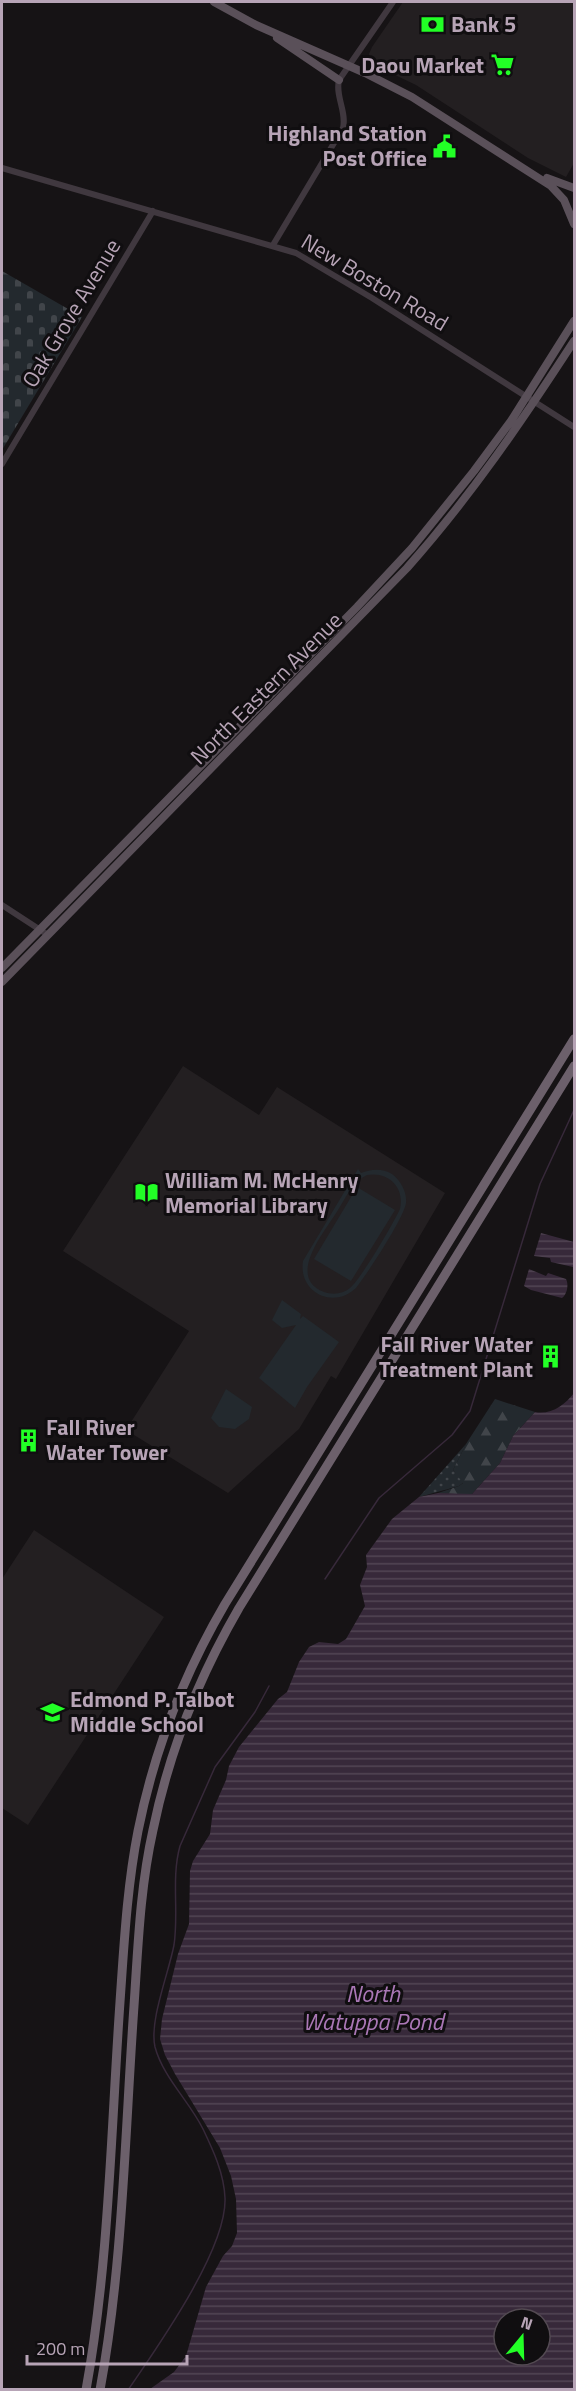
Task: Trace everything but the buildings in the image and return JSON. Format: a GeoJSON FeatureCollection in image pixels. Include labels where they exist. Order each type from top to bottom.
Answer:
{"type":"FeatureCollection","features":[{"type":"Feature","properties":{"kind":"highway"},"geometry":{"type":"LineString","coordinates":[[86,2390],[99,2299],[127,1907],[138,1830],[158,1755],[185,1682],[211,1629],[574,1039]]}},
{"type":"Feature","properties":{"kind":"highway"},"geometry":{"type":"LineString","coordinates":[[100,2390],[114,2291],[140,1918],[150,1842],[166,1776],[188,1712],[220,1642],[260,1574],[574,1066]]}},
{"type":"Feature","properties":{"kind":"main road"},"geometry":{"type":"LineString","coordinates":[[214,2],[264,29],[350,67],[423,103],[536,174],[561,196],[574,224]]}},
{"type":"Feature","properties":{"kind":"main road"},"geometry":{"type":"LineString","coordinates":[[264,29],[292,51],[339,80]]}},
{"type":"Feature","properties":{"kind":"main road"},"geometry":{"type":"LineString","coordinates":[[536,174],[574,188]]}},
{"type":"Feature","properties":{"kind":"main road","name":"North Eastern Avenue"},"geometry":{"type":"LineString","coordinates":[[2,968],[388,575],[455,497],[526,396],[574,321]]}},
{"type":"Feature","properties":{"kind":"main road","name":"North Eastern Avenue"},"geometry":{"type":"LineString","coordinates":[[2,982],[396,581],[470,494],[508,443],[574,341]]}},
{"type":"Feature","properties":{"kind":"street"},"geometry":{"type":"LineString","coordinates":[[273,245],[343,128],[339,80],[393,2]]}},
{"type":"Feature","properties":{"kind":"street","name":"New Boston Road"},"geometry":{"type":"LineString","coordinates":[[2,168],[273,245],[308,260],[574,427]]}},
{"type":"Feature","properties":{"kind":"street","name":"Oak Grove Avenue"},"geometry":{"type":"LineString","coordinates":[[2,464],[153,211]]}},
{"type":"Feature","properties":{"kind":"street"},"geometry":{"type":"LineString","coordinates":[[2,905],[48,935]]}},
{"type":"Feature","properties":{"kind":"shaded area"},"geometry":{"type":"Polygon","coordinates":[[[403,2],[574,2],[574,163],[566,177],[528,158],[416,85],[372,64],[369,54],[372,47],[403,2]]]}},
{"type":"Feature","properties":{"kind":"shaded area"},"geometry":{"type":"Polygon","coordinates":[[[183,1066],[259,1115],[277,1087],[445,1193],[336,1379],[331,1376],[299,1429],[228,1493],[126,1430],[189,1331],[63,1251],[183,1066]]]}},
{"type":"Feature","properties":{"kind":"shaded area","name":"Edmond P. Talbot Middle School"},"geometry":{"type":"Polygon","coordinates":[[[34,1530],[164,1617],[28,1825],[2,1808],[2,1579],[34,1530]]]}},
{"type":"Feature","properties":{"kind":"green space"},"geometry":{"type":"Polygon","coordinates":[[[2,271],[82,317],[2,450],[2,271]]]}},
{"type":"Feature","properties":{"kind":"green space"},"geometry":{"type":"Polygon","coordinates":[[[358,1169],[361,1173],[373,1170],[384,1171],[392,1174],[398,1180],[406,1195],[404,1210],[384,1246],[356,1288],[337,1297],[319,1294],[306,1281],[303,1261],[358,1169]],[[375,1174],[367,1175],[354,1185],[312,1253],[308,1265],[308,1276],[313,1285],[324,1292],[341,1293],[355,1283],[400,1209],[398,1188],[388,1178],[375,1174]]]}},
{"type":"Feature","properties":{"kind":"green space"},"geometry":{"type":"Polygon","coordinates":[[[357,1187],[395,1210],[351,1281],[314,1259],[357,1187]]]}},
{"type":"Feature","properties":{"kind":"green space"},"geometry":{"type":"Polygon","coordinates":[[[282,1300],[301,1314],[300,1319],[303,1316],[339,1342],[295,1408],[259,1378],[296,1325],[282,1328],[272,1320],[282,1300]]]}},
{"type":"Feature","properties":{"kind":"green space"},"geometry":{"type":"Polygon","coordinates":[[[226,1389],[252,1407],[249,1419],[235,1429],[219,1427],[211,1418],[226,1389]]]}},
{"type":"Feature","properties":{"kind":"green space"},"geometry":{"type":"Polygon","coordinates":[[[495,1399],[535,1412],[513,1436],[500,1463],[471,1495],[438,1493],[463,1483],[453,1470],[466,1444],[495,1399]]]}},
{"type":"Feature","properties":{"kind":"green space"},"geometry":{"type":"Polygon","coordinates":[[[466,1444],[453,1470],[464,1482],[459,1486],[419,1497],[466,1444]]]}},
{"type":"Feature","properties":{"kind":"water"},"geometry":{"type":"Polygon","coordinates":[[[541,1233],[574,1242],[573,1267],[551,1262],[550,1258],[534,1256],[541,1233]]]}},
{"type":"Feature","properties":{"kind":"water"},"geometry":{"type":"Polygon","coordinates":[[[529,1269],[546,1276],[548,1273],[566,1279],[567,1287],[564,1296],[562,1298],[524,1286],[529,1269]]]}},
{"type":"Feature","properties":{"kind":"water","name":"North Watuppa Pond"},"geometry":{"type":"Polygon","coordinates":[[[574,1393],[574,2389],[150,2389],[174,2372],[186,2356],[206,2287],[223,2256],[232,2246],[237,2233],[236,2199],[231,2176],[220,2148],[175,2074],[160,2039],[162,2019],[178,1954],[189,1924],[190,1871],[193,1861],[210,1834],[213,1810],[226,1780],[229,1766],[239,1747],[278,1699],[287,1692],[299,1662],[309,1647],[319,1642],[338,1644],[346,1639],[365,1606],[360,1585],[367,1567],[366,1555],[392,1519],[419,1497],[438,1493],[472,1494],[500,1463],[513,1436],[535,1412],[547,1412],[562,1405],[574,1393]]]}},
{"type":"Feature","properties":{"kind":"waterway"},"geometry":{"type":"LineString","coordinates":[[325,1579],[379,1498],[452,1435],[470,1411],[540,1184],[574,1110]]}},
{"type":"Feature","properties":{"kind":"waterway"},"geometry":{"type":"LineString","coordinates":[[128,2390],[188,2297],[203,2270],[223,2219],[225,2198],[223,2180],[217,2162],[197,2119],[159,2058],[155,2047],[155,2024],[174,1945],[175,1883],[180,1846],[215,1767],[255,1712],[269,1686]]}},
{"type":"Feature","properties":{"kind":"place","name":"Bank 5"},"geometry":{"type":"Point","coordinates":[433,24]}},
{"type":"Feature","properties":{"kind":"place","name":"Daou Market"},"geometry":{"type":"Point","coordinates":[502,65]}},
{"type":"Feature","properties":{"kind":"place","name":"Highland Station Post Office"},"geometry":{"type":"Point","coordinates":[445,146]}},
{"type":"Feature","properties":{"kind":"place","name":"William M. McHenry Memorial Library"},"geometry":{"type":"Point","coordinates":[147,1193]}},
{"type":"Feature","properties":{"kind":"place","name":"Fall River Water Treatment Plant"},"geometry":{"type":"Point","coordinates":[551,1357]}},
{"type":"Feature","properties":{"kind":"place","name":"Fall River Water Tower"},"geometry":{"type":"Point","coordinates":[28,1440]}},
{"type":"Feature","properties":{"kind":"place","name":"Edmond P. Talbot Middle School"},"geometry":{"type":"Point","coordinates":[52,1712]}}]}
